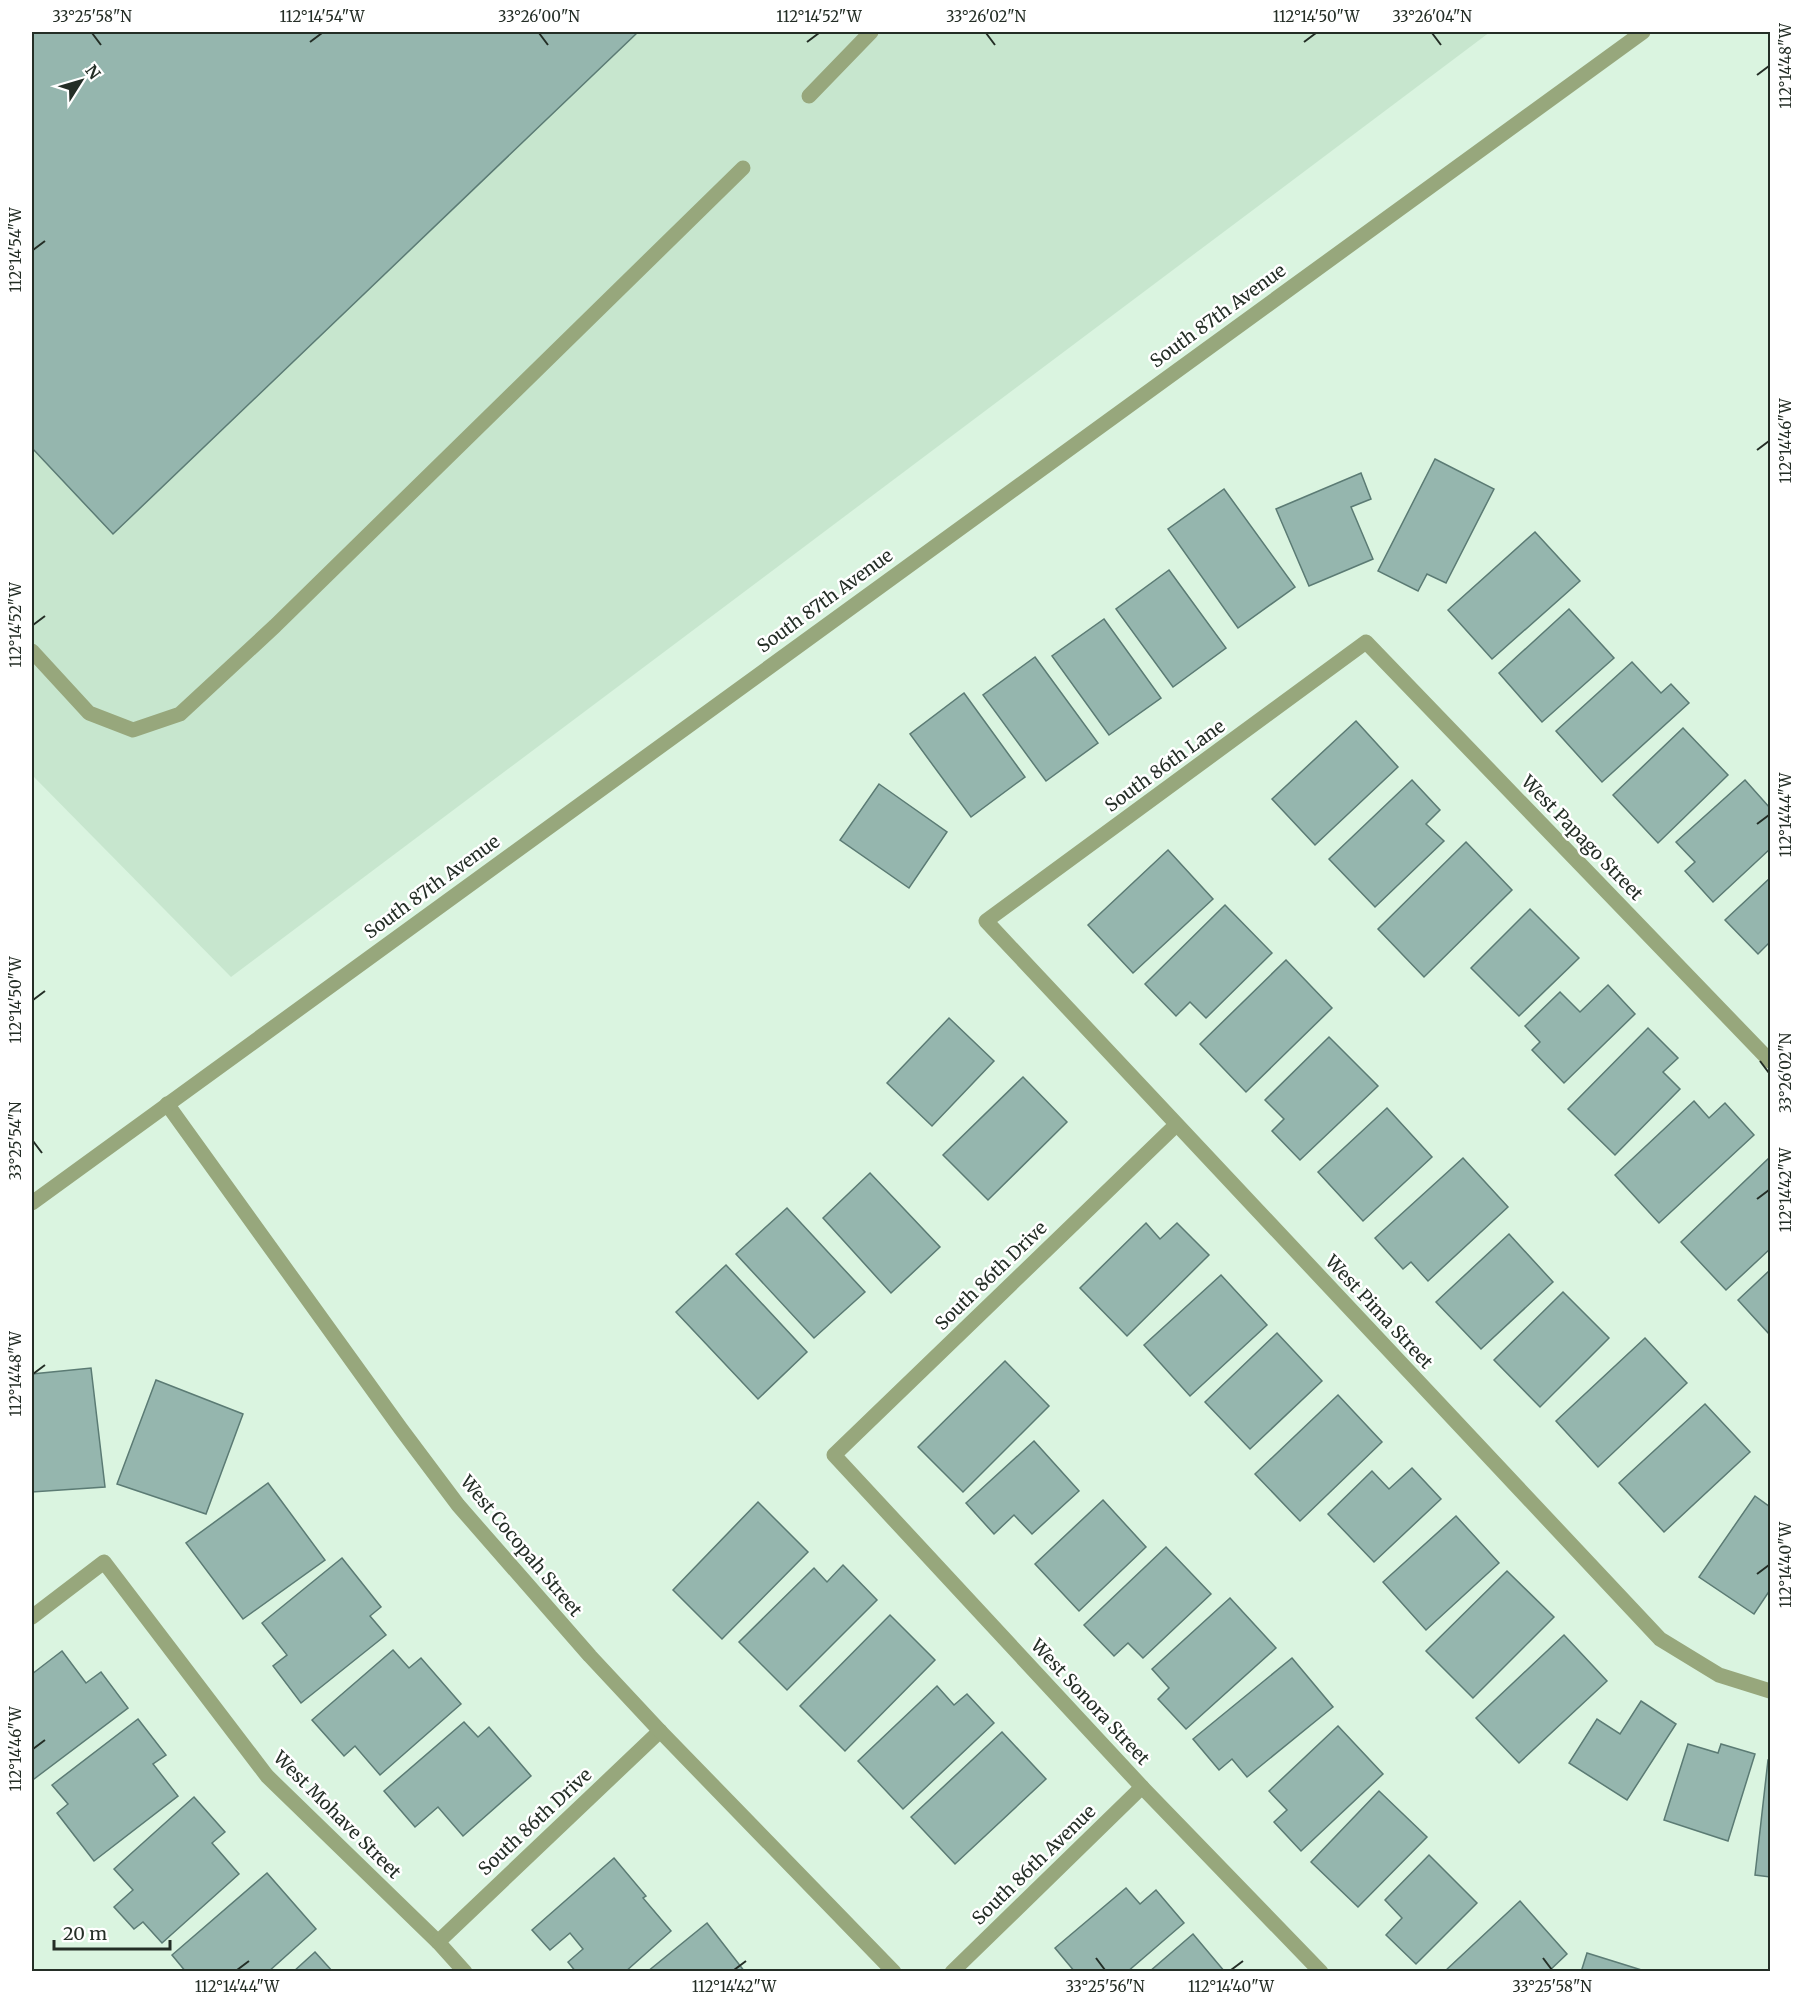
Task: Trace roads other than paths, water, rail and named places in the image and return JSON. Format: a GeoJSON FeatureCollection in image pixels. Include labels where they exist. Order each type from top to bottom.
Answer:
{"type":"FeatureCollection","features":[{"type":"Feature","properties":{"kind":"street"},"geometry":{"type":"LineString","coordinates":[[809,96],[871,32]]}},
{"type":"Feature","properties":{"kind":"street","name":"South 87th Avenue"},"geometry":{"type":"LineString","coordinates":[[32,1203],[1642,32]]}},
{"type":"Feature","properties":{"kind":"street"},"geometry":{"type":"LineString","coordinates":[[32,651],[89,712],[133,730],[180,714],[283,618],[743,168]]}},
{"type":"Feature","properties":{"kind":"street","name":"South 86th Lane"},"geometry":{"type":"LineString","coordinates":[[986,921],[1366,642]]}},
{"type":"Feature","properties":{"kind":"street","name":"West Papago Street"},"geometry":{"type":"LineString","coordinates":[[1366,642],[1770,1061]]}},
{"type":"Feature","properties":{"kind":"street","name":"West Pima Street"},"geometry":{"type":"LineString","coordinates":[[986,921],[1660,1639],[1719,1675],[1770,1691]]}},
{"type":"Feature","properties":{"kind":"street","name":"West Cocopah Street"},"geometry":{"type":"LineString","coordinates":[[167,1104],[458,1505],[590,1656],[660,1731],[894,1971]]}},
{"type":"Feature","properties":{"kind":"street","name":"South 86th Drive"},"geometry":{"type":"LineString","coordinates":[[834,1455],[1176,1125]]}},
{"type":"Feature","properties":{"kind":"street","name":"West Sonora Street"},"geometry":{"type":"LineString","coordinates":[[834,1455],[1142,1787],[1321,1971]]}},
{"type":"Feature","properties":{"kind":"street","name":"West Mohave Street"},"geometry":{"type":"LineString","coordinates":[[32,1617],[104,1563],[267,1776],[465,1971]]}},
{"type":"Feature","properties":{"kind":"street","name":"South 86th Drive"},"geometry":{"type":"LineString","coordinates":[[438,1942],[660,1731]]}},
{"type":"Feature","properties":{"kind":"street","name":"South 86th Avenue"},"geometry":{"type":"LineString","coordinates":[[952,1971],[1142,1787]]}}]}
